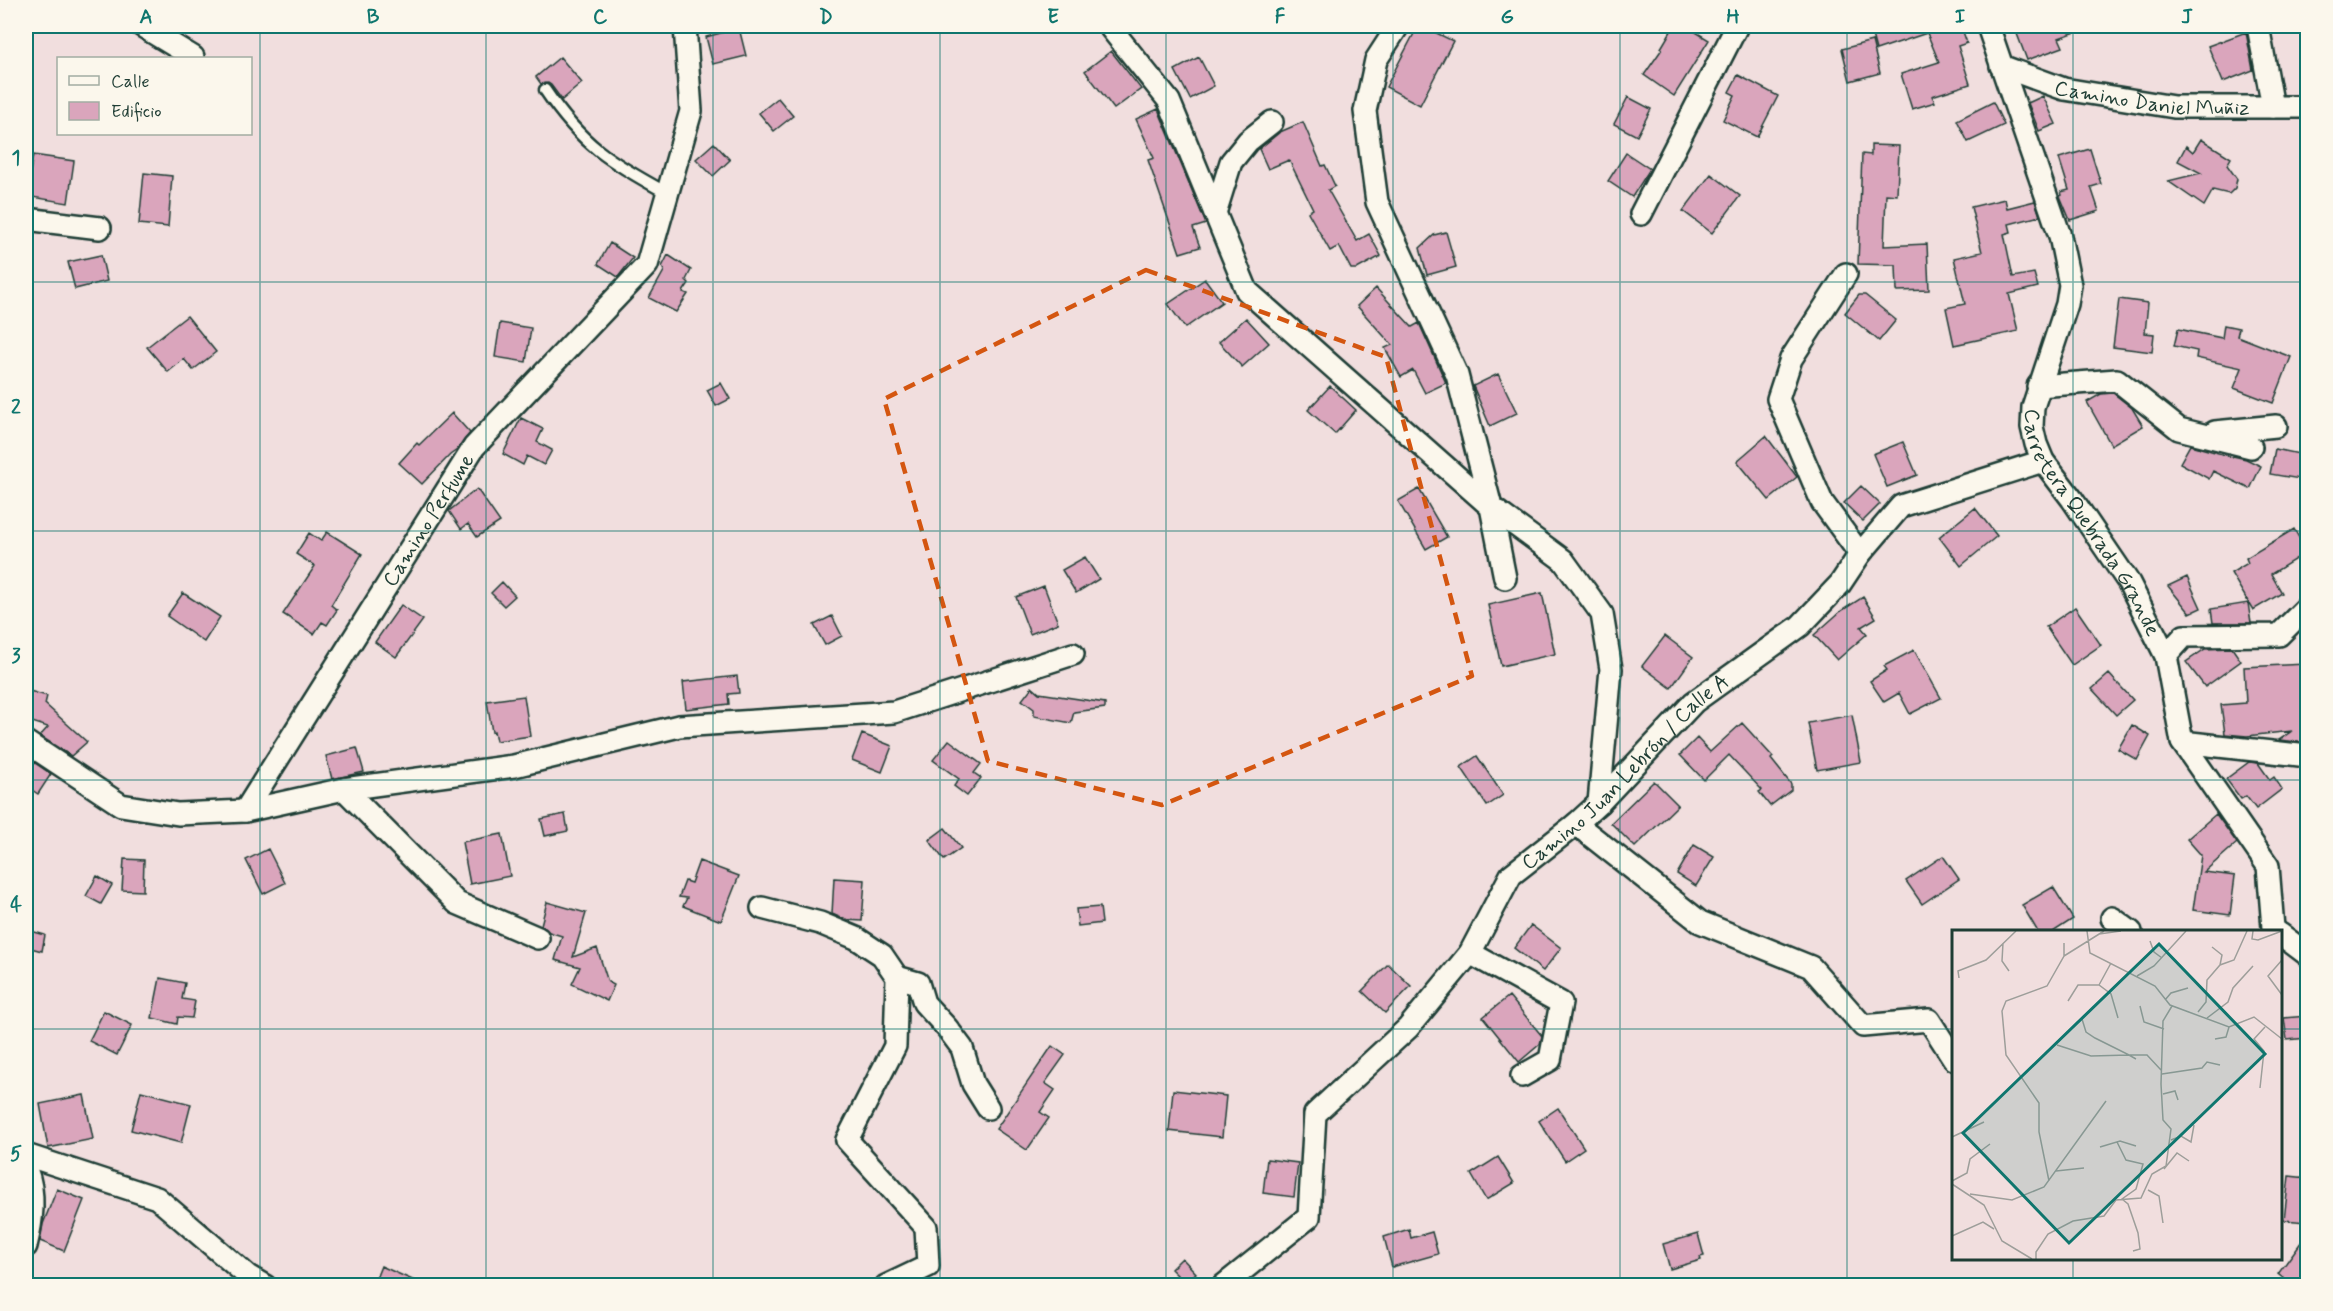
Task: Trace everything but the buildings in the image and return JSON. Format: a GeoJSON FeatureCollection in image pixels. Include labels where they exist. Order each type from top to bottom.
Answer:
{"type":"FeatureCollection","features":[{"type":"Feature","properties":{"kind":"street"},"geometry":{"type":"LineString","coordinates":[[142,26],[193,57]]}},
{"type":"Feature","properties":{"kind":"street","name":"Camino Perfume"},"geometry":{"type":"LineString","coordinates":[[245,811],[474,447],[647,265],[691,111],[684,26]]}},
{"type":"Feature","properties":{"kind":"street"},"geometry":{"type":"LineString","coordinates":[[1109,26],[1169,101],[1247,291],[1491,507],[1563,560],[1602,614],[1611,669],[1599,803]]}},
{"type":"Feature","properties":{"kind":"street"},"geometry":{"type":"LineString","coordinates":[[1398,26],[1376,60],[1365,111],[1377,202],[1457,375],[1491,507],[1505,578]]}},
{"type":"Feature","properties":{"kind":"street"},"geometry":{"type":"LineString","coordinates":[[1641,214],[1737,26]]}},
{"type":"Feature","properties":{"kind":"street","name":"Carretera Quebrada Grande"},"geometry":{"type":"LineString","coordinates":[[1988,26],[2060,236],[2070,285],[2067,304],[2038,386],[2033,407],[2032,427],[2036,444],[2043,461],[2072,499],[2129,583],[2166,656],[2182,742],[2268,866],[2275,930]]}},
{"type":"Feature","properties":{"kind":"street"},"geometry":{"type":"LineString","coordinates":[[2258,26],[2273,107]]}},
{"type":"Feature","properties":{"kind":"street","name":"Camino Daniel Muñiz"},"geometry":{"type":"LineString","coordinates":[[2001,66],[2064,89],[2174,107],[2307,107]]}},
{"type":"Feature","properties":{"kind":"street"},"geometry":{"type":"LineString","coordinates":[[1215,213],[1231,162],[1248,141],[1272,122]]}},
{"type":"Feature","properties":{"kind":"street"},"geometry":{"type":"LineString","coordinates":[[26,219],[100,228]]}},
{"type":"Feature","properties":{"kind":"street"},"geometry":{"type":"LineString","coordinates":[[1846,274],[1791,359],[1778,399],[1822,502],[1860,554]]}},
{"type":"Feature","properties":{"kind":"street"},"geometry":{"type":"LineString","coordinates":[[2038,386],[2116,380],[2179,429],[2251,447]]}},
{"type":"Feature","properties":{"kind":"street"},"geometry":{"type":"LineString","coordinates":[[2200,434],[2276,426]]}},
{"type":"Feature","properties":{"kind":"street","name":"Camino Juan Lebrón / Calle A"},"geometry":{"type":"LineString","coordinates":[[1232,1284],[1309,1217],[1315,1114],[1408,1028],[1470,953],[1511,875],[1599,803],[1694,702],[1800,626],[1840,584],[1860,554],[1901,506],[2043,461]]}},
{"type":"Feature","properties":{"kind":"street"},"geometry":{"type":"LineString","coordinates":[[2166,656],[2184,636],[2279,635],[2307,606]]}},
{"type":"Feature","properties":{"kind":"street"},"geometry":{"type":"LineString","coordinates":[[26,742],[121,805],[178,814],[245,811],[344,789],[514,766],[679,726],[894,712],[1073,654]]}},
{"type":"Feature","properties":{"kind":"street"},"geometry":{"type":"LineString","coordinates":[[2182,742],[2307,756]]}},
{"type":"Feature","properties":{"kind":"street"},"geometry":{"type":"LineString","coordinates":[[344,789],[457,903],[528,928]]}},
{"type":"Feature","properties":{"kind":"street"},"geometry":{"type":"LineString","coordinates":[[1576,824],[1700,922],[1811,967],[1863,1026],[1929,1020],[1952,1057]]}},
{"type":"Feature","properties":{"kind":"street"},"geometry":{"type":"LineString","coordinates":[[762,908],[820,923],[855,938],[882,955],[897,977],[895,1046],[847,1140],[926,1227],[928,1266],[886,1286]]}},
{"type":"Feature","properties":{"kind":"street"},"geometry":{"type":"LineString","coordinates":[[2112,918],[2128,930]]}},
{"type":"Feature","properties":{"kind":"street","name":"Carretera Quebrada Grande"},"geometry":{"type":"LineString","coordinates":[[2282,936],[2307,955]]}},
{"type":"Feature","properties":{"kind":"street"},"geometry":{"type":"LineString","coordinates":[[1470,953],[1562,1003],[1550,1060],[1522,1076]]}},
{"type":"Feature","properties":{"kind":"street"},"geometry":{"type":"LineString","coordinates":[[897,977],[918,983],[924,1003],[962,1048],[973,1084],[988,1108]]}},
{"type":"Feature","properties":{"kind":"street"},"geometry":{"type":"LineString","coordinates":[[26,1155],[157,1198],[248,1276],[265,1286]]}},
{"type":"Feature","properties":{"kind":"street"},"geometry":{"type":"LineString","coordinates":[[26,1169],[30,1180],[32,1219],[26,1246]]}},
{"type":"Feature","properties":{"kind":"lane"},"geometry":{"type":"LineString","coordinates":[[545,90],[562,115],[584,140],[602,155],[668,193]]}},
{"type":"Feature","properties":{"kind":"highlighted area"},"geometry":{"type":"Polygon","coordinates":[[[1146,270],[1386,357],[1472,676],[1162,805],[988,761],[884,399],[1146,270]]]}}]}
